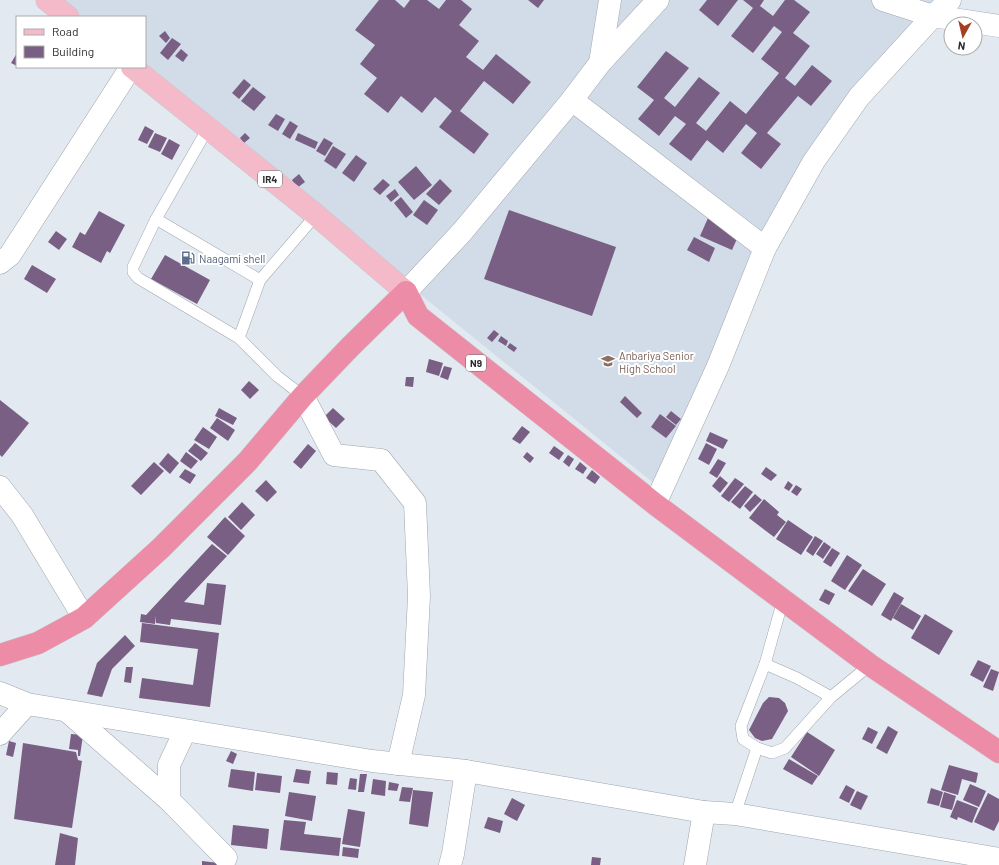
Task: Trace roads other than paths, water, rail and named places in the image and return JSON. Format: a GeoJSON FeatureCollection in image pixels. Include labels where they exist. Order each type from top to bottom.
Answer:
{"type":"FeatureCollection","features":[{"type":"Feature","properties":{"kind":"highway"},"geometry":{"type":"LineString","coordinates":[[0,655],[38,643],[84,618],[160,548],[247,462],[303,396],[406,292]]}},
{"type":"Feature","properties":{"kind":"highway","name":"N9"},"geometry":{"type":"LineString","coordinates":[[406,292],[418,316],[656,504],[870,665],[999,752]]}},
{"type":"Feature","properties":{"kind":"main road"},"geometry":{"type":"LineString","coordinates":[[47,0],[67,16]]}},
{"type":"Feature","properties":{"kind":"main road","name":"IR4"},"geometry":{"type":"LineString","coordinates":[[132,68],[316,215],[406,292]]}},
{"type":"Feature","properties":{"kind":"street"},"geometry":{"type":"LineString","coordinates":[[600,63],[610,0]]}},
{"type":"Feature","properties":{"kind":"street"},"geometry":{"type":"LineString","coordinates":[[406,292],[462,232],[572,100],[600,63],[658,0]]}},
{"type":"Feature","properties":{"kind":"street"},"geometry":{"type":"LineString","coordinates":[[882,0],[933,16],[999,26]]}},
{"type":"Feature","properties":{"kind":"street"},"geometry":{"type":"LineString","coordinates":[[656,504],[718,366],[765,248],[814,161],[859,96],[933,16],[950,0]]}},
{"type":"Feature","properties":{"kind":"street"},"geometry":{"type":"LineString","coordinates":[[0,264],[10,255],[130,68]]}},
{"type":"Feature","properties":{"kind":"street"},"geometry":{"type":"LineString","coordinates":[[572,100],[765,248]]}},
{"type":"Feature","properties":{"kind":"street"},"geometry":{"type":"LineString","coordinates":[[303,396],[334,455],[381,460],[415,503],[419,596],[414,695],[398,764]]}},
{"type":"Feature","properties":{"kind":"street"},"geometry":{"type":"LineString","coordinates":[[0,487],[22,515],[84,618]]}},
{"type":"Feature","properties":{"kind":"street"},"geometry":{"type":"LineString","coordinates":[[0,693],[27,704],[185,731],[372,761],[466,771],[704,812],[735,814],[917,855],[999,859]]}},
{"type":"Feature","properties":{"kind":"street"},"geometry":{"type":"LineString","coordinates":[[0,734],[27,704]]}},
{"type":"Feature","properties":{"kind":"street"},"geometry":{"type":"LineString","coordinates":[[67,711],[169,800],[226,858]]}},
{"type":"Feature","properties":{"kind":"street"},"geometry":{"type":"LineString","coordinates":[[169,800],[168,765],[185,731]]}},
{"type":"Feature","properties":{"kind":"street"},"geometry":{"type":"LineString","coordinates":[[450,865],[466,771]]}},
{"type":"Feature","properties":{"kind":"street"},"geometry":{"type":"LineString","coordinates":[[695,865],[704,812]]}},
{"type":"Feature","properties":{"kind":"lane"},"geometry":{"type":"LineString","coordinates":[[208,128],[156,219],[133,267],[133,272],[138,278],[239,338],[277,376],[303,396]]}},
{"type":"Feature","properties":{"kind":"lane"},"geometry":{"type":"LineString","coordinates":[[239,338],[260,280],[316,215]]}},
{"type":"Feature","properties":{"kind":"lane"},"geometry":{"type":"LineString","coordinates":[[156,219],[260,280]]}},
{"type":"Feature","properties":{"kind":"lane"},"geometry":{"type":"LineString","coordinates":[[783,600],[765,664],[741,726],[743,740],[757,748],[772,753],[785,748],[831,697],[870,665]]}},
{"type":"Feature","properties":{"kind":"lane"},"geometry":{"type":"LineString","coordinates":[[765,664],[797,678],[831,697]]}},
{"type":"Feature","properties":{"kind":"lane"},"geometry":{"type":"LineString","coordinates":[[735,814],[757,748]]}},
{"type":"Feature","properties":{"kind":"place","name":"Naagami shell"},"geometry":{"type":"Point","coordinates":[188,258]}},
{"type":"Feature","properties":{"kind":"place","name":"Anbariya Senior High School"},"geometry":{"type":"Point","coordinates":[608,361]}}]}
